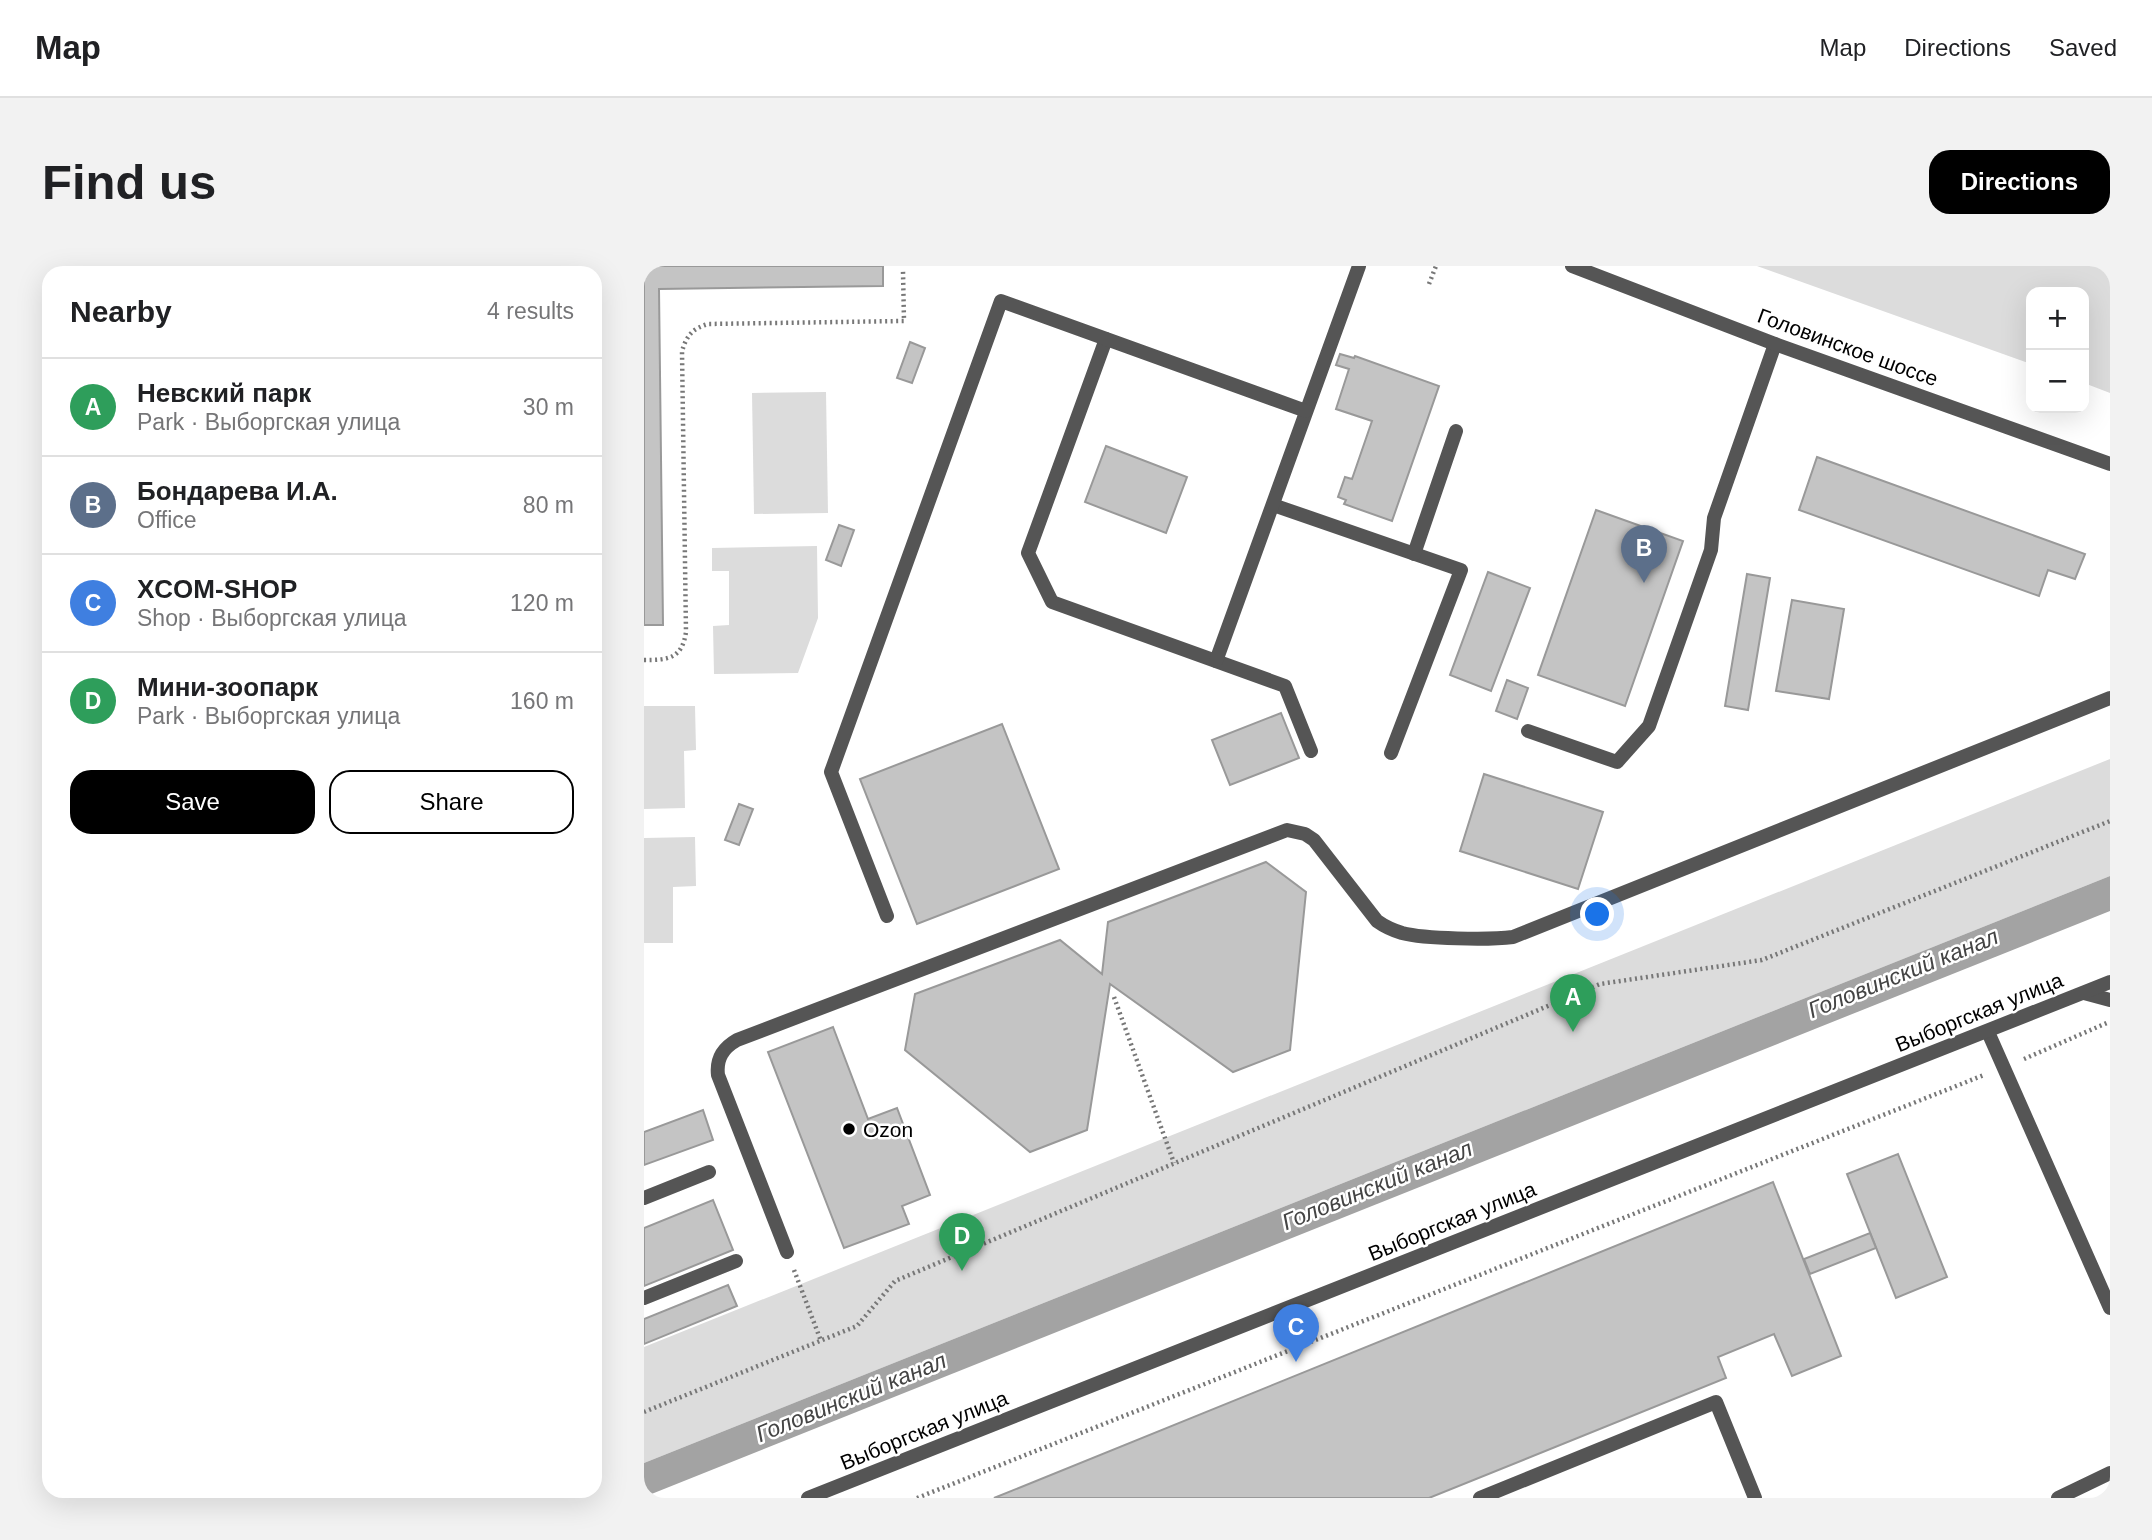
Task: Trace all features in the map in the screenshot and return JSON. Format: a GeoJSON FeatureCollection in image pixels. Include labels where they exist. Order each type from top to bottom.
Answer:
{"type":"FeatureCollection","features":[{"type":"Feature","properties":{"kind":"street"},"geometry":{"type":"LineString","coordinates":[[1216,662],[1359,266]]}},
{"type":"Feature","properties":{"kind":"street","name":"Головинское шоссе"},"geometry":{"type":"LineString","coordinates":[[1572,266],[1774,344],[2110,464]]}},
{"type":"Feature","properties":{"kind":"street"},"geometry":{"type":"LineString","coordinates":[[887,916],[831,772],[1001,301],[1306,411]]}},
{"type":"Feature","properties":{"kind":"street"},"geometry":{"type":"LineString","coordinates":[[1105,339],[1028,553],[1052,602],[1285,686],[1311,751]]}},
{"type":"Feature","properties":{"kind":"street"},"geometry":{"type":"LineString","coordinates":[[1528,730],[1617,762],[1649,726],[1711,550],[1714,518],[1774,344]]}},
{"type":"Feature","properties":{"kind":"street"},"geometry":{"type":"LineString","coordinates":[[1414,554],[1456,431]]}},
{"type":"Feature","properties":{"kind":"street"},"geometry":{"type":"LineString","coordinates":[[1273,505],[1461,570],[1391,753]]}},
{"type":"Feature","properties":{"kind":"street"},"geometry":{"type":"LineString","coordinates":[[787,1252],[718,1075],[717,1067],[722,1053],[737,1040],[1287,830],[1305,834],[1314,840],[1377,921],[1384,926],[1414,935],[1513,937],[2110,698]]}},
{"type":"Feature","properties":{"kind":"street","name":"Выборгская улица"},"geometry":{"type":"LineString","coordinates":[[808,1498],[2110,982]]}},
{"type":"Feature","properties":{"kind":"street"},"geometry":{"type":"LineString","coordinates":[[2084,993],[2110,1000]]}},
{"type":"Feature","properties":{"kind":"street"},"geometry":{"type":"LineString","coordinates":[[1988,1032],[2110,1308]]}},
{"type":"Feature","properties":{"kind":"street"},"geometry":{"type":"LineString","coordinates":[[644,1198],[709,1172]]}},
{"type":"Feature","properties":{"kind":"street"},"geometry":{"type":"LineString","coordinates":[[644,1298],[736,1261]]}},
{"type":"Feature","properties":{"kind":"street"},"geometry":{"type":"LineString","coordinates":[[1480,1498],[1716,1402],[1755,1498]]}},
{"type":"Feature","properties":{"kind":"street"},"geometry":{"type":"LineString","coordinates":[[2058,1498],[2110,1474]]}},
{"type":"Feature","properties":{"kind":"path"},"geometry":{"type":"LineString","coordinates":[[1429,284],[1436,266]]}},
{"type":"Feature","properties":{"kind":"path"},"geometry":{"type":"LineString","coordinates":[[644,660],[661,660],[674,656],[684,646],[686,632],[682,351],[686,337],[694,328],[708,324],[904,321],[903,271]]}},
{"type":"Feature","properties":{"kind":"path"},"geometry":{"type":"LineString","coordinates":[[644,1412],[857,1326],[895,1281],[1600,985],[1762,960],[2110,821]]}},
{"type":"Feature","properties":{"kind":"path"},"geometry":{"type":"LineString","coordinates":[[1114,997],[1174,1163]]}},
{"type":"Feature","properties":{"kind":"path"},"geometry":{"type":"LineString","coordinates":[[917,1498],[2002,1068],[2110,1022]]}},
{"type":"Feature","properties":{"kind":"path"},"geometry":{"type":"LineString","coordinates":[[787,1252],[821,1341]]}},
{"type":"Feature","properties":{"kind":"shaded area"},"geometry":{"type":"Polygon","coordinates":[[[1757,266],[2110,266],[2110,393],[2089,385],[2089,287],[2026,287],[2026,362],[1757,266]]]}},
{"type":"Feature","properties":{"kind":"shaded area"},"geometry":{"type":"Polygon","coordinates":[[[826,392],[828,513],[754,514],[752,393],[826,392]]]}},
{"type":"Feature","properties":{"kind":"shaded area"},"geometry":{"type":"Polygon","coordinates":[[[817,546],[818,618],[798,673],[714,674],[713,626],[729,625],[729,571],[712,571],[712,548],[817,546]]]}},
{"type":"Feature","properties":{"kind":"shaded area"},"geometry":{"type":"Polygon","coordinates":[[[644,706],[695,706],[696,750],[684,751],[685,808],[644,809],[644,706]]]}},
{"type":"Feature","properties":{"kind":"shaded area"},"geometry":{"type":"Polygon","coordinates":[[[2110,759],[2110,876],[644,1463],[644,1347],[2110,759]]]}},
{"type":"Feature","properties":{"kind":"shaded area"},"geometry":{"type":"Polygon","coordinates":[[[695,837],[696,886],[673,887],[673,943],[644,943],[644,838],[695,837]]]}},
{"type":"Feature","properties":{"kind":"water","name":"Головинский канал"},"geometry":{"type":"Polygon","coordinates":[[[2110,876],[2110,911],[644,1497],[644,1463],[2110,876]]]}},
{"type":"Feature","properties":{"kind":"building"},"geometry":{"type":"Polygon","coordinates":[[[644,266],[883,266],[883,286],[659,289],[663,625],[644,625],[644,266]]]}},
{"type":"Feature","properties":{"kind":"building"},"geometry":{"type":"Polygon","coordinates":[[[910,342],[925,348],[912,383],[897,378],[910,342]]]}},
{"type":"Feature","properties":{"kind":"building"},"geometry":{"type":"Polygon","coordinates":[[[1340,354],[1354,358],[1355,356],[1439,386],[1392,521],[1344,504],[1346,500],[1338,497],[1345,477],[1352,479],[1372,421],[1336,409],[1349,369],[1336,365],[1340,354]]]}},
{"type":"Feature","properties":{"kind":"building"},"geometry":{"type":"Polygon","coordinates":[[[1106,446],[1187,477],[1166,533],[1085,502],[1106,446]]]}},
{"type":"Feature","properties":{"kind":"building"},"geometry":{"type":"Polygon","coordinates":[[[1817,457],[2085,554],[2075,579],[2048,570],[2039,596],[1799,510],[1817,457]]]}},
{"type":"Feature","properties":{"kind":"building"},"geometry":{"type":"Polygon","coordinates":[[[1596,510],[1683,541],[1625,706],[1538,675],[1596,510]]]}},
{"type":"Feature","properties":{"kind":"building"},"geometry":{"type":"Polygon","coordinates":[[[839,525],[854,530],[841,566],[826,560],[839,525]]]}},
{"type":"Feature","properties":{"kind":"building"},"geometry":{"type":"Polygon","coordinates":[[[1488,572],[1530,588],[1491,691],[1450,675],[1488,572]]]}},
{"type":"Feature","properties":{"kind":"building"},"geometry":{"type":"Polygon","coordinates":[[[1747,574],[1770,578],[1748,710],[1725,706],[1747,574]]]}},
{"type":"Feature","properties":{"kind":"building"},"geometry":{"type":"Polygon","coordinates":[[[1792,600],[1844,609],[1829,699],[1776,691],[1792,600]]]}},
{"type":"Feature","properties":{"kind":"building"},"geometry":{"type":"Polygon","coordinates":[[[1507,680],[1528,688],[1517,719],[1496,711],[1507,680]]]}},
{"type":"Feature","properties":{"kind":"building"},"geometry":{"type":"Polygon","coordinates":[[[1281,713],[1299,758],[1230,785],[1212,740],[1281,713]]]}},
{"type":"Feature","properties":{"kind":"building"},"geometry":{"type":"Polygon","coordinates":[[[1002,724],[1059,869],[917,924],[860,779],[1002,724]]]}},
{"type":"Feature","properties":{"kind":"building"},"geometry":{"type":"Polygon","coordinates":[[[1484,774],[1603,812],[1578,889],[1460,851],[1484,774]]]}},
{"type":"Feature","properties":{"kind":"building"},"geometry":{"type":"Polygon","coordinates":[[[739,804],[753,809],[739,845],[725,840],[739,804]]]}},
{"type":"Feature","properties":{"kind":"building"},"geometry":{"type":"Polygon","coordinates":[[[1266,862],[1306,892],[1290,1050],[1233,1072],[1110,984],[1087,1130],[1030,1152],[905,1050],[915,994],[1060,940],[1102,974],[1108,922],[1266,862]]]}},
{"type":"Feature","properties":{"kind":"building"},"geometry":{"type":"Polygon","coordinates":[[[833,1027],[868,1119],[897,1108],[930,1195],[902,1206],[909,1224],[844,1248],[768,1052],[833,1027]]]}},
{"type":"Feature","properties":{"kind":"building"},"geometry":{"type":"Polygon","coordinates":[[[703,1110],[713,1140],[644,1165],[644,1132],[703,1110]]]}},
{"type":"Feature","properties":{"kind":"building"},"geometry":{"type":"Polygon","coordinates":[[[1898,1154],[1947,1277],[1896,1298],[1847,1174],[1898,1154]]]}},
{"type":"Feature","properties":{"kind":"building"},"geometry":{"type":"Polygon","coordinates":[[[1773,1182],[1841,1356],[1792,1376],[1774,1334],[1718,1357],[1726,1378],[1429,1498],[994,1498],[1773,1182]]]}},
{"type":"Feature","properties":{"kind":"building"},"geometry":{"type":"Polygon","coordinates":[[[713,1200],[733,1250],[644,1286],[644,1228],[713,1200]]]}},
{"type":"Feature","properties":{"kind":"building"},"geometry":{"type":"Polygon","coordinates":[[[1870,1233],[1876,1248],[1810,1274],[1804,1259],[1870,1233]]]}},
{"type":"Feature","properties":{"kind":"building"},"geometry":{"type":"Polygon","coordinates":[[[728,1285],[737,1306],[644,1344],[644,1319],[728,1285]]]}},
{"type":"Feature","properties":{"kind":"place","name":"Бондарева И.А."},"geometry":{"type":"Point","coordinates":[1644,583]}},
{"type":"Feature","properties":{"kind":"place","name":"Невский парк"},"geometry":{"type":"Point","coordinates":[1573,1032]}},
{"type":"Feature","properties":{"kind":"place","name":"Ozon"},"geometry":{"type":"Point","coordinates":[849,1129]}},
{"type":"Feature","properties":{"kind":"place","name":"Мини-зоопарк"},"geometry":{"type":"Point","coordinates":[962,1271]}},
{"type":"Feature","properties":{"kind":"place","name":"XCOM-SHOP"},"geometry":{"type":"Point","coordinates":[1296,1362]}}]}
